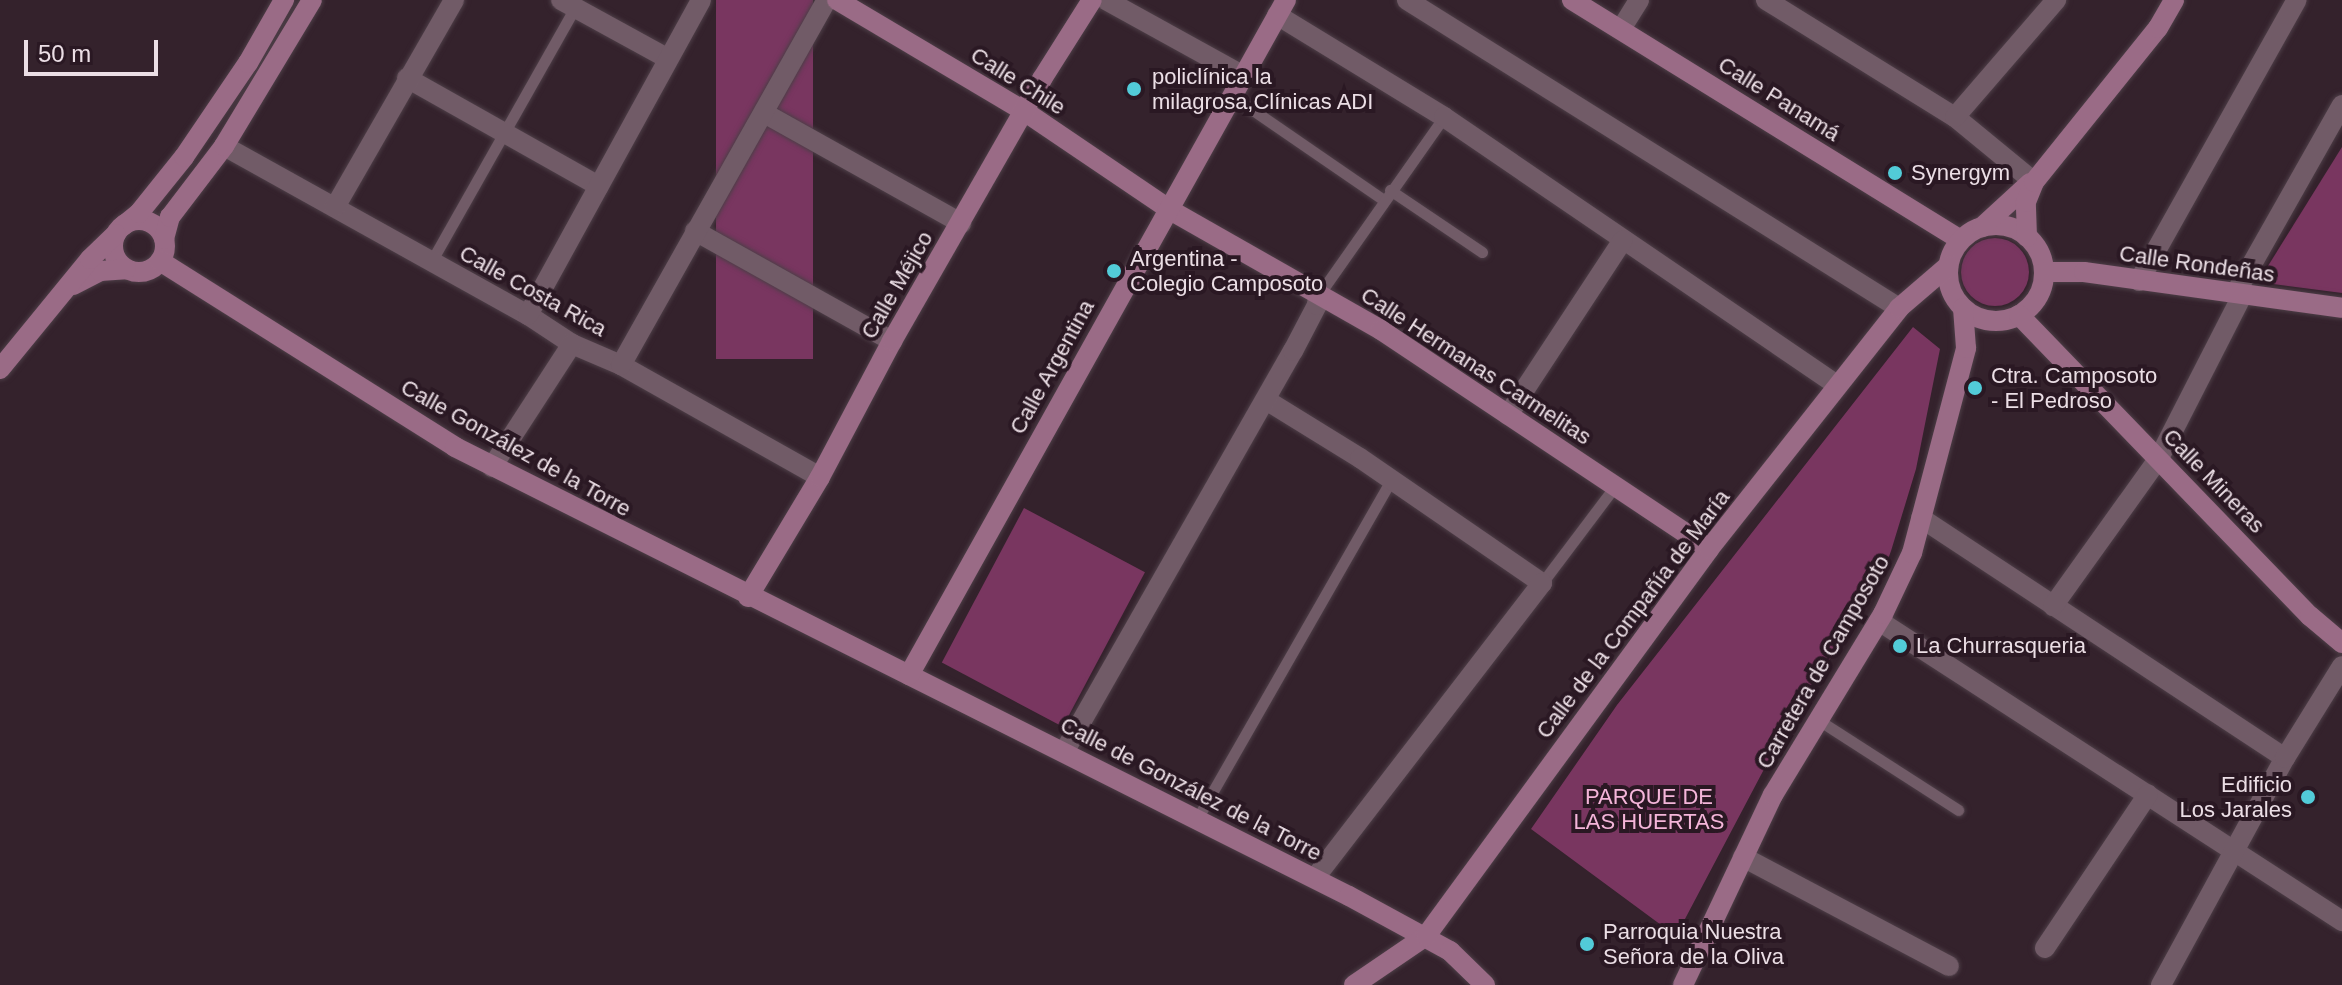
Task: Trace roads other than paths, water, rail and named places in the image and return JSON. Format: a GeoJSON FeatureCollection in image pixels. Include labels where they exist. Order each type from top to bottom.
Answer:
{"type":"FeatureCollection","features":[{"type":"Feature","properties":{"kind":"street"},"geometry":{"type":"LineString","coordinates":[[0,369],[90,259],[139,213],[184,157],[248,63],[284,0]]}},
{"type":"Feature","properties":{"kind":"street"},"geometry":{"type":"LineString","coordinates":[[69,286],[100,271],[126,269],[141,272],[160,261],[170,217],[224,146],[312,0]]}},
{"type":"Feature","properties":{"kind":"street"},"geometry":{"type":"LineString","coordinates":[[335,207],[454,0]]}},
{"type":"Feature","properties":{"kind":"street"},"geometry":{"type":"LineString","coordinates":[[528,315],[701,0]]}},
{"type":"Feature","properties":{"kind":"street"},"geometry":{"type":"LineString","coordinates":[[621,365],[827,0]]}},
{"type":"Feature","properties":{"kind":"street","name":"Calle Chile"},"geometry":{"type":"LineString","coordinates":[[837,0],[1024,111],[1170,210]]}},
{"type":"Feature","properties":{"kind":"street","name":"Calle Méjico"},"geometry":{"type":"LineString","coordinates":[[748,597],[820,477],[892,341],[1024,111],[1092,0]]}},
{"type":"Feature","properties":{"kind":"street"},"geometry":{"type":"LineString","coordinates":[[1106,0],[1242,75]]}},
{"type":"Feature","properties":{"kind":"street"},"geometry":{"type":"LineString","coordinates":[[1407,0],[1899,308]]}},
{"type":"Feature","properties":{"kind":"street","name":"Calle Panamá"},"geometry":{"type":"LineString","coordinates":[[1572,0],[1960,240]]}},
{"type":"Feature","properties":{"kind":"street"},"geometry":{"type":"LineString","coordinates":[[1621,29],[1639,0]]}},
{"type":"Feature","properties":{"kind":"street"},"geometry":{"type":"LineString","coordinates":[[1766,0],[1955,117],[2034,182]]}},
{"type":"Feature","properties":{"kind":"street"},"geometry":{"type":"LineString","coordinates":[[1955,117],[2056,0]]}},
{"type":"Feature","properties":{"kind":"street"},"geometry":{"type":"LineString","coordinates":[[2027,237],[2026,202],[2034,182],[2158,28],[2174,0]]}},
{"type":"Feature","properties":{"kind":"street"},"geometry":{"type":"LineString","coordinates":[[2139,281],[2297,0]]}},
{"type":"Feature","properties":{"kind":"street"},"geometry":{"type":"LineString","coordinates":[[568,4],[667,58]]}},
{"type":"Feature","properties":{"kind":"street"},"geometry":{"type":"LineString","coordinates":[[1281,7],[1837,385]]}},
{"type":"Feature","properties":{"kind":"street","name":"Calle Argentina"},"geometry":{"type":"LineString","coordinates":[[909,675],[1080,363],[1170,210],[1281,7]]}},
{"type":"Feature","properties":{"kind":"street"},"geometry":{"type":"LineString","coordinates":[[407,78],[599,186]]}},
{"type":"Feature","properties":{"kind":"street"},"geometry":{"type":"LineString","coordinates":[[2053,606],[2159,458],[2239,294],[2342,105]]}},
{"type":"Feature","properties":{"kind":"street"},"geometry":{"type":"LineString","coordinates":[[764,113],[961,223]]}},
{"type":"Feature","properties":{"kind":"street","name":"Calle Costa Rica"},"geometry":{"type":"LineString","coordinates":[[224,146],[528,315],[572,344],[621,365],[820,477]]}},
{"type":"Feature","properties":{"kind":"street"},"geometry":{"type":"LineString","coordinates":[[1982,227],[2008,226],[2027,237],[2041,256],[2044,272],[2037,297],[2019,315],[1991,321],[1963,308],[1948,281],[1948,266],[1960,240],[1982,227],[2022,188],[2034,182]]}},
{"type":"Feature","properties":{"kind":"street","name":"Calle Hermanas Carmelitas"},"geometry":{"type":"LineString","coordinates":[[1170,210],[1381,330],[1709,549]]}},
{"type":"Feature","properties":{"kind":"street"},"geometry":{"type":"LineString","coordinates":[[119,230],[138,220],[147,221],[164,239]]}},
{"type":"Feature","properties":{"kind":"street"},"geometry":{"type":"LineString","coordinates":[[119,230],[115,257],[126,269]]}},
{"type":"Feature","properties":{"kind":"street"},"geometry":{"type":"LineString","coordinates":[[695,231],[892,341]]}},
{"type":"Feature","properties":{"kind":"street"},"geometry":{"type":"LineString","coordinates":[[1508,415],[1623,240]]}},
{"type":"Feature","properties":{"kind":"street","name":"Calle González de la Torre"},"geometry":{"type":"LineString","coordinates":[[160,261],[179,270],[297,350],[492,467],[864,653]]}},
{"type":"Feature","properties":{"kind":"street","name":"Calle de la Compañía de María"},"geometry":{"type":"LineString","coordinates":[[1354,985],[1426,936],[1709,549],[1899,308],[1948,266]]}},
{"type":"Feature","properties":{"kind":"street","name":"Calle Rondeñas"},"geometry":{"type":"LineString","coordinates":[[2044,272],[2084,272],[2342,308]]}},
{"type":"Feature","properties":{"kind":"street"},"geometry":{"type":"LineString","coordinates":[[1064,752],[1266,400],[1317,305],[1318,296]]}},
{"type":"Feature","properties":{"kind":"street","name":"Carretera de Camposoto"},"geometry":{"type":"LineString","coordinates":[[1690,983],[1743,857],[1817,719],[1879,621],[1907,565],[1966,348],[1963,308]]}},
{"type":"Feature","properties":{"kind":"street","name":"Calle Mineras"},"geometry":{"type":"LineString","coordinates":[[2019,315],[2310,616],[2342,643]]}},
{"type":"Feature","properties":{"kind":"street","name":"Carretera de Camposoto"},"geometry":{"type":"LineString","coordinates":[[1966,348],[1991,321]]}},
{"type":"Feature","properties":{"kind":"street"},"geometry":{"type":"LineString","coordinates":[[492,467],[572,344]]}},
{"type":"Feature","properties":{"kind":"street"},"geometry":{"type":"LineString","coordinates":[[1266,400],[1392,479],[1542,583],[1315,878]]}},
{"type":"Feature","properties":{"kind":"street"},"geometry":{"type":"LineString","coordinates":[[1921,518],[2285,758]]}},
{"type":"Feature","properties":{"kind":"street"},"geometry":{"type":"LineString","coordinates":[[1879,621],[2342,921]]}},
{"type":"Feature","properties":{"kind":"street","name":"Calle de González de la Torre"},"geometry":{"type":"LineString","coordinates":[[864,653],[1426,936],[1450,951],[1485,985]]}},
{"type":"Feature","properties":{"kind":"street"},"geometry":{"type":"LineString","coordinates":[[2161,985],[2285,758],[2342,666]]}},
{"type":"Feature","properties":{"kind":"street"},"geometry":{"type":"LineString","coordinates":[[2045,948],[2148,794]]}},
{"type":"Feature","properties":{"kind":"street"},"geometry":{"type":"LineString","coordinates":[[1743,857],[1949,966]]}},
{"type":"Feature","properties":{"kind":"lane"},"geometry":{"type":"LineString","coordinates":[[431,262],[507,132],[568,4]]}},
{"type":"Feature","properties":{"kind":"lane"},"geometry":{"type":"LineString","coordinates":[[1231,94],[1482,252]]}},
{"type":"Feature","properties":{"kind":"lane"},"geometry":{"type":"LineString","coordinates":[[1318,296],[1444,117]]}},
{"type":"Feature","properties":{"kind":"lane"},"geometry":{"type":"LineString","coordinates":[[1197,819],[1392,479]]}},
{"type":"Feature","properties":{"kind":"lane"},"geometry":{"type":"LineString","coordinates":[[1542,583],[1615,486]]}},
{"type":"Feature","properties":{"kind":"lane"},"geometry":{"type":"LineString","coordinates":[[1817,719],[1958,810]]}},
{"type":"Feature","properties":{"kind":"place","name":"policlínica la milagrosa,Clínicas ADI"},"geometry":{"type":"Point","coordinates":[1134,89]}},
{"type":"Feature","properties":{"kind":"place","name":"Synergym"},"geometry":{"type":"Point","coordinates":[1895,173]}},
{"type":"Feature","properties":{"kind":"place","name":"Argentina - Colegio Camposoto"},"geometry":{"type":"Point","coordinates":[1114,271]}},
{"type":"Feature","properties":{"kind":"place","name":"Ctra. Camposoto - El Pedroso"},"geometry":{"type":"Point","coordinates":[1975,388]}},
{"type":"Feature","properties":{"kind":"place","name":"La Churrasqueria"},"geometry":{"type":"Point","coordinates":[1900,646]}},
{"type":"Feature","properties":{"kind":"place","name":"Edificio Los Jarales"},"geometry":{"type":"Point","coordinates":[2308,797]}},
{"type":"Feature","properties":{"kind":"place","name":"Parroquia Nuestra Señora de la Oliva"},"geometry":{"type":"Point","coordinates":[1587,944]}},
{"type":"Feature","properties":{"kind":"park label","name":"PARQUE DE LAS HUERTAS"},"geometry":{"type":"Point","coordinates":[1649,808]}}]}
